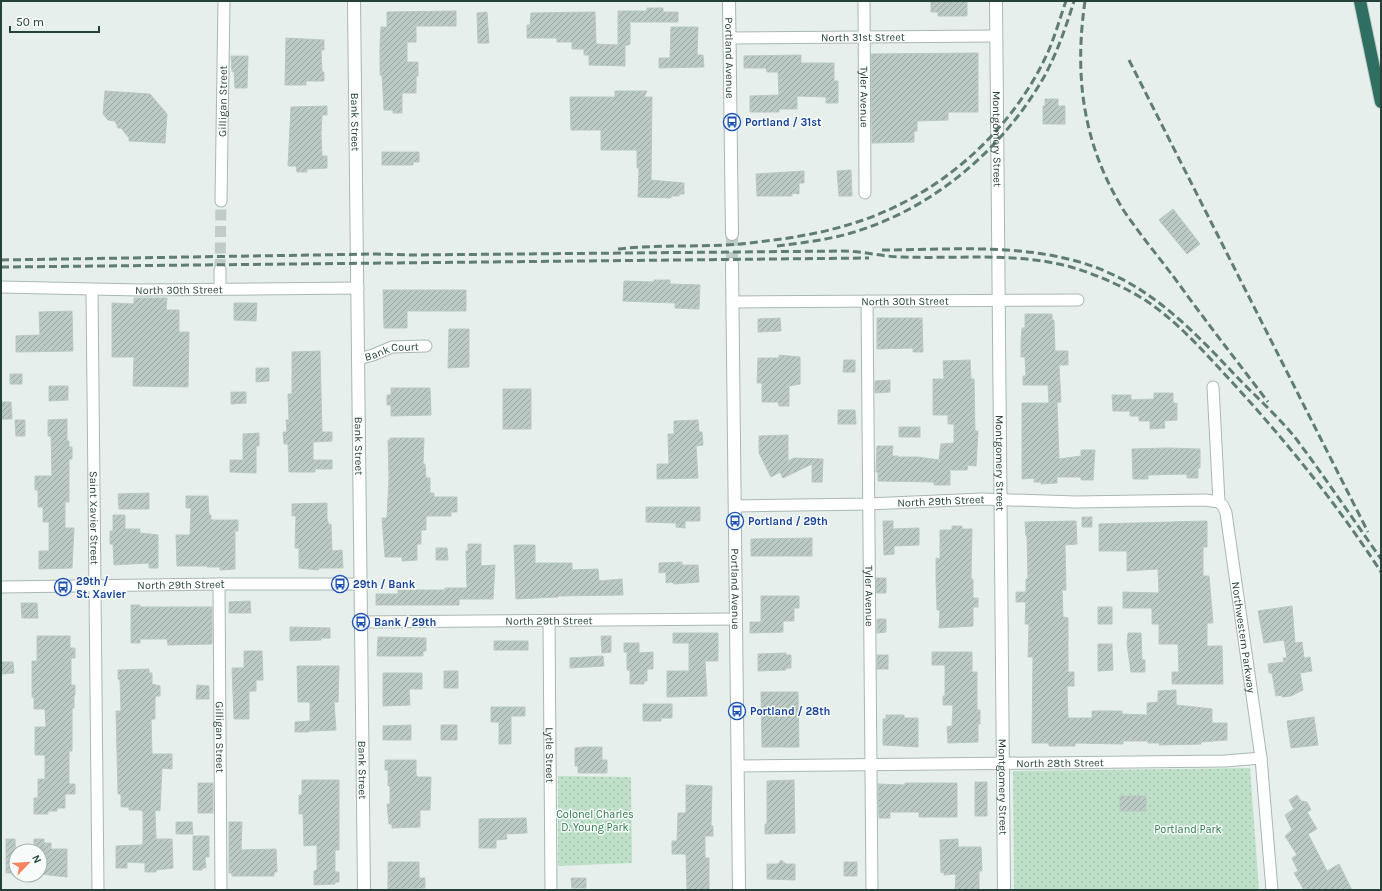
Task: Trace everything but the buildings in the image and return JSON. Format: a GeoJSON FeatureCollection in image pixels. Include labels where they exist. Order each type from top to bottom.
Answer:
{"type":"FeatureCollection","features":[{"type":"Feature","properties":{"kind":"highway"},"geometry":{"type":"LineString","coordinates":[[1360,1],[1381,102]]}},
{"type":"Feature","properties":{"kind":"street","name":"Gilligan Street"},"geometry":{"type":"LineString","coordinates":[[221,201],[224,1]]}},
{"type":"Feature","properties":{"kind":"street","name":"Bank Street"},"geometry":{"type":"LineString","coordinates":[[354,1],[364,890]]}},
{"type":"Feature","properties":{"kind":"street","name":"Portland Avenue"},"geometry":{"type":"LineString","coordinates":[[729,1],[732,234]]}},
{"type":"Feature","properties":{"kind":"street","name":"Tyler Avenue"},"geometry":{"type":"LineString","coordinates":[[864,1],[864,193]]}},
{"type":"Feature","properties":{"kind":"street"},"geometry":{"type":"LineString","coordinates":[[996,1],[996,36]]}},
{"type":"Feature","properties":{"kind":"street","name":"North 31st Street"},"geometry":{"type":"LineString","coordinates":[[730,38],[996,36]]}},
{"type":"Feature","properties":{"kind":"street","name":"Montgomery Street"},"geometry":{"type":"LineString","coordinates":[[996,36],[1004,890]]}},
{"type":"Feature","properties":{"kind":"street","name":"Portland Avenue"},"geometry":{"type":"LineString","coordinates":[[732,264],[739,890]]}},
{"type":"Feature","properties":{"kind":"street"},"geometry":{"type":"LineString","coordinates":[[220,270],[220,289]]}},
{"type":"Feature","properties":{"kind":"street","name":"North 30th Street"},"geometry":{"type":"LineString","coordinates":[[1,288],[92,290],[358,288]]}},
{"type":"Feature","properties":{"kind":"street","name":"Saint Xavier Street"},"geometry":{"type":"LineString","coordinates":[[92,290],[98,890]]}},
{"type":"Feature","properties":{"kind":"street","name":"North 30th Street"},"geometry":{"type":"LineString","coordinates":[[733,302],[1078,300]]}},
{"type":"Feature","properties":{"kind":"street","name":"Tyler Avenue"},"geometry":{"type":"LineString","coordinates":[[867,301],[872,890]]}},
{"type":"Feature","properties":{"kind":"street","name":"Bank Court"},"geometry":{"type":"LineString","coordinates":[[358,359],[373,355],[392,346],[426,346]]}},
{"type":"Feature","properties":{"kind":"street","name":"Northwestern Parkway"},"geometry":{"type":"LineString","coordinates":[[1213,387],[1219,502],[1223,506],[1226,513],[1261,758],[1272,890]]}},
{"type":"Feature","properties":{"kind":"street","name":"North 29th Street"},"geometry":{"type":"LineString","coordinates":[[735,506],[868,504],[1000,499],[1076,502],[1205,500],[1219,502]]}},
{"type":"Feature","properties":{"kind":"street","name":"Gilligan Street"},"geometry":{"type":"LineString","coordinates":[[219,584],[221,890]]}},
{"type":"Feature","properties":{"kind":"street","name":"North 29th Street"},"geometry":{"type":"LineString","coordinates":[[1,587],[361,584]]}},
{"type":"Feature","properties":{"kind":"street","name":"North 29th Street"},"geometry":{"type":"LineString","coordinates":[[361,622],[736,619]]}},
{"type":"Feature","properties":{"kind":"street","name":"Lytle Street"},"geometry":{"type":"LineString","coordinates":[[549,620],[551,890]]}},
{"type":"Feature","properties":{"kind":"street","name":"North 28th Street"},"geometry":{"type":"LineString","coordinates":[[738,766],[1225,761],[1261,758]]}},
{"type":"Feature","properties":{"kind":"green space","name":"Portland Park"},"geometry":{"type":"Polygon","coordinates":[[[1250,768],[1259,890],[1014,890],[1013,771],[1250,768]]]}},
{"type":"Feature","properties":{"kind":"green space","name":"Colonel Charles D. Young Park"},"geometry":{"type":"Polygon","coordinates":[[[558,776],[631,777],[632,863],[558,866],[558,776]]]}},
{"type":"Feature","properties":{"kind":"tunnel"},"geometry":{"type":"LineString","coordinates":[[220,270],[221,201]]}},
{"type":"Feature","properties":{"kind":"tunnel"},"geometry":{"type":"LineString","coordinates":[[732,234],[732,264]]}},
{"type":"Feature","properties":{"kind":"railway"},"geometry":{"type":"LineString","coordinates":[[618,249],[734,244],[802,236],[854,223],[915,197],[943,179],[969,158],[993,134],[1014,109],[1033,81],[1048,52],[1066,1]]}},
{"type":"Feature","properties":{"kind":"railway"},"geometry":{"type":"LineString","coordinates":[[777,246],[833,238],[881,222],[910,209],[937,192],[962,173],[986,152],[1008,129],[1027,104],[1044,77],[1053,59],[1074,1]]}},
{"type":"Feature","properties":{"kind":"railway"},"geometry":{"type":"LineString","coordinates":[[1085,1],[1081,57],[1085,110],[1099,161],[1110,186],[1124,211],[1268,402]]}},
{"type":"Feature","properties":{"kind":"railway"},"geometry":{"type":"LineString","coordinates":[[1129,60],[1368,532]]}},
{"type":"Feature","properties":{"kind":"railway"},"geometry":{"type":"LineString","coordinates":[[882,250],[976,249],[1022,251],[1045,254],[1094,267],[1118,277],[1140,290],[1161,304],[1181,321],[1283,423],[1329,484],[1381,559]]}},
{"type":"Feature","properties":{"kind":"railway"},"geometry":{"type":"LineString","coordinates":[[1,260],[376,254],[410,255],[843,251],[896,257],[988,257],[1030,259],[1051,262],[1081,270],[1121,286],[1148,302],[1181,329],[1231,381],[1291,450],[1347,522],[1381,572]]}},
{"type":"Feature","properties":{"kind":"railway"},"geometry":{"type":"LineString","coordinates":[[1,267],[869,258]]}},
{"type":"Feature","properties":{"kind":"place","name":"Portland / 31st"},"geometry":{"type":"Point","coordinates":[732,122]}},
{"type":"Feature","properties":{"kind":"place","name":"Portland / 29th"},"geometry":{"type":"Point","coordinates":[735,521]}},
{"type":"Feature","properties":{"kind":"place","name":"29th / Bank"},"geometry":{"type":"Point","coordinates":[340,584]}},
{"type":"Feature","properties":{"kind":"place","name":"29th / St. Xavier"},"geometry":{"type":"Point","coordinates":[63,587]}},
{"type":"Feature","properties":{"kind":"place","name":"Bank / 29th"},"geometry":{"type":"Point","coordinates":[361,622]}},
{"type":"Feature","properties":{"kind":"place","name":"Portland / 28th"},"geometry":{"type":"Point","coordinates":[737,711]}}]}
